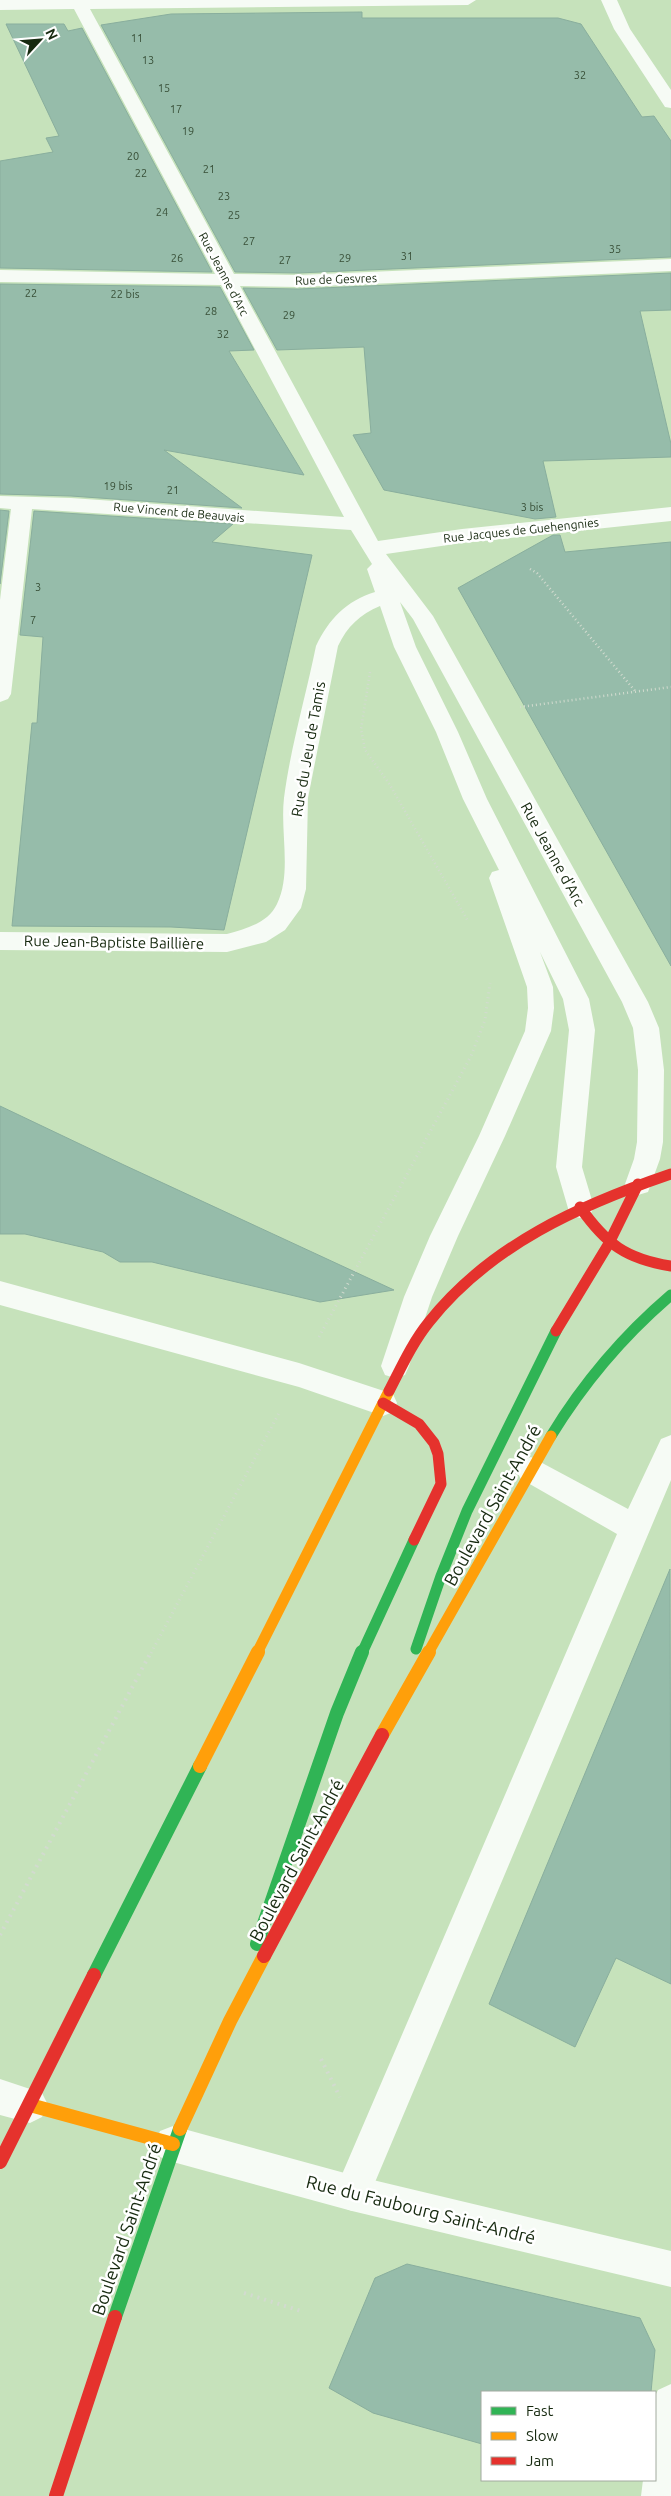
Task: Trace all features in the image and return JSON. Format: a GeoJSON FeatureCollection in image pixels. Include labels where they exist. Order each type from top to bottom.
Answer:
{"type":"FeatureCollection","features":[{"type":"Feature","properties":{"kind":"main road"},"geometry":{"type":"LineString","coordinates":[[0,2162],[15,2101],[410,1351],[428,1323],[446,1301],[469,1279],[502,1253],[580,1207],[638,1184],[671,1174]]}},
{"type":"Feature","properties":{"kind":"main road"},"geometry":{"type":"LineString","coordinates":[[394,1714],[441,1576],[467,1512],[557,1329],[608,1245],[638,1184]]}},
{"type":"Feature","properties":{"kind":"main road"},"geometry":{"type":"LineString","coordinates":[[580,1207],[608,1245],[639,1260],[671,1266]]}},
{"type":"Feature","properties":{"kind":"main road","name":"Boulevard Saint-André"},"geometry":{"type":"LineString","coordinates":[[56,2496],[173,2144],[230,2021],[394,1714],[562,1417],[601,1364],[640,1322],[671,1295]]}},
{"type":"Feature","properties":{"kind":"main road"},"geometry":{"type":"LineString","coordinates":[[230,2021],[336,1713],[364,1647],[441,1484],[442,1466],[436,1444],[426,1428],[408,1414],[383,1403]]}},
{"type":"Feature","properties":{"kind":"main road"},"geometry":{"type":"LineString","coordinates":[[15,2101],[173,2144]]}},
{"type":"Feature","properties":{"kind":"street"},"geometry":{"type":"LineString","coordinates":[[0,5],[78,2],[468,0]]}},
{"type":"Feature","properties":{"kind":"street"},"geometry":{"type":"LineString","coordinates":[[609,0],[622,29],[671,103]]}},
{"type":"Feature","properties":{"kind":"street","name":"Rue Jeanne d'Arc"},"geometry":{"type":"LineString","coordinates":[[78,2],[395,593],[405,647],[447,732],[485,821],[570,983],[580,1014],[582,1030],[569,1167],[580,1207]]}},
{"type":"Feature","properties":{"kind":"street","name":"Rue de Gesvres"},"geometry":{"type":"LineString","coordinates":[[0,276],[306,281],[671,265]]}},
{"type":"Feature","properties":{"kind":"street","name":"Rue Vincent de Beauvais"},"geometry":{"type":"LineString","coordinates":[[0,502],[333,524],[358,524]]}},
{"type":"Feature","properties":{"kind":"street"},"geometry":{"type":"LineString","coordinates":[[0,694],[22,502]]}},
{"type":"Feature","properties":{"kind":"street","name":"Rue Jacques de Guehengnies"},"geometry":{"type":"LineString","coordinates":[[372,549],[462,536],[671,514]]}},
{"type":"Feature","properties":{"kind":"street","name":"Rue Jeanne d'Arc"},"geometry":{"type":"LineString","coordinates":[[395,593],[422,616],[635,1002],[646,1028],[651,1070],[650,1142],[647,1159],[638,1184]]}},
{"type":"Feature","properties":{"kind":"street","name":"Rue du Jeu de Tamis"},"geometry":{"type":"LineString","coordinates":[[227,943],[246,940],[262,934],[285,914],[292,902],[296,889],[297,868],[294,812],[327,646],[333,632],[341,621],[365,603],[395,593]]}},
{"type":"Feature","properties":{"kind":"street"},"geometry":{"type":"LineString","coordinates":[[0,1294],[299,1375],[383,1403],[418,1298],[436,1254],[492,1136],[538,1031],[541,1008],[540,987],[507,900],[485,821]]}},
{"type":"Feature","properties":{"kind":"street","name":"Rue Jean-Baptiste Baillière"},"geometry":{"type":"LineString","coordinates":[[0,941],[227,943]]}},
{"type":"Feature","properties":{"kind":"street"},"geometry":{"type":"LineString","coordinates":[[635,1002],[671,1057]]}},
{"type":"Feature","properties":{"kind":"street"},"geometry":{"type":"LineString","coordinates":[[352,2193],[634,1528],[671,1448]]}},
{"type":"Feature","properties":{"kind":"street"},"geometry":{"type":"LineString","coordinates":[[531,1470],[634,1528]]}},
{"type":"Feature","properties":{"kind":"street","name":"Rue du Faubourg Saint-André"},"geometry":{"type":"LineString","coordinates":[[173,2144],[352,2193],[671,2269]]}},
{"type":"Feature","properties":{"kind":"street"},"geometry":{"type":"LineString","coordinates":[[660,2496],[671,2403]]}},
{"type":"Feature","properties":{"kind":"path"},"geometry":{"type":"LineString","coordinates":[[537,573],[635,691]]}},
{"type":"Feature","properties":{"kind":"path"},"geometry":{"type":"LineString","coordinates":[[405,647],[373,651],[361,730],[366,750],[390,785],[473,928]]}},
{"type":"Feature","properties":{"kind":"path"},"geometry":{"type":"LineString","coordinates":[[560,701],[671,687]]}},
{"type":"Feature","properties":{"kind":"path"},"geometry":{"type":"LineString","coordinates":[[0,1935],[417,1158],[482,1033],[490,1000],[490,981]]}},
{"type":"Feature","properties":{"kind":"path"},"geometry":{"type":"LineString","coordinates":[[244,2293],[304,2312]]}},
{"type":"Feature","properties":{"kind":"building"},"geometry":{"type":"Polygon","coordinates":[[[362,12],[362,18],[558,18],[581,24],[642,117],[654,116],[671,141],[671,257],[298,273],[235,272],[101,25],[171,14],[362,12]]]}},
{"type":"Feature","properties":{"kind":"building"},"geometry":{"type":"Polygon","coordinates":[[[6,24],[64,24],[68,31],[82,28],[212,272],[0,268],[0,161],[53,152],[46,138],[59,136],[6,24]]]}},
{"type":"Feature","properties":{"kind":"building"},"geometry":{"type":"Polygon","coordinates":[[[671,273],[671,310],[640,311],[671,444],[671,457],[543,461],[556,517],[535,519],[384,490],[353,435],[371,433],[364,347],[277,350],[243,288],[298,289],[671,273]]]}},
{"type":"Feature","properties":{"kind":"building"},"geometry":{"type":"Polygon","coordinates":[[[0,284],[220,287],[254,350],[229,351],[304,475],[164,450],[242,508],[71,496],[0,494],[0,284]]]}},
{"type":"Feature","properties":{"kind":"building"},"geometry":{"type":"Polygon","coordinates":[[[0,510],[9,511],[0,584],[0,510]]]}},
{"type":"Feature","properties":{"kind":"building"},"geometry":{"type":"Polygon","coordinates":[[[34,511],[233,524],[212,542],[312,555],[224,930],[171,927],[12,926],[32,723],[37,723],[43,637],[20,635],[34,511]]]}},
{"type":"Feature","properties":{"kind":"building"},"geometry":{"type":"Polygon","coordinates":[[[553,535],[560,535],[565,552],[671,542],[671,966],[458,588],[553,535]]]}},
{"type":"Feature","properties":{"kind":"building"},"geometry":{"type":"Polygon","coordinates":[[[0,1106],[394,1290],[320,1302],[152,1262],[120,1262],[103,1252],[25,1234],[0,1234],[0,1106]]]}},
{"type":"Feature","properties":{"kind":"building"},"geometry":{"type":"Polygon","coordinates":[[[670,1569],[671,1984],[616,1958],[575,2047],[489,2004],[670,1569]]]}},
{"type":"Feature","properties":{"kind":"building"},"geometry":{"type":"Polygon","coordinates":[[[407,2264],[640,2318],[655,2350],[651,2391],[481,2391],[481,2444],[373,2413],[329,2388],[375,2278],[407,2264]]]}},
{"type":"Feature","properties":{"kind":"traffic: fast"},"geometry":{"type":"LineString","coordinates":[[551,1436],[576,1397],[605,1360],[636,1326],[671,1295]]}},
{"type":"Feature","properties":{"kind":"traffic: fast"},"geometry":{"type":"LineString","coordinates":[[416,1649],[441,1576],[467,1511],[556,1331]]}},
{"type":"Feature","properties":{"kind":"traffic: fast"},"geometry":{"type":"LineString","coordinates":[[257,1944],[337,1713],[364,1647],[414,1540]]}},
{"type":"Feature","properties":{"kind":"traffic: fast"},"geometry":{"type":"LineString","coordinates":[[94,1975],[200,1766]]}},
{"type":"Feature","properties":{"kind":"traffic: fast"},"geometry":{"type":"LineString","coordinates":[[115,2317],[180,2129]]}},
{"type":"Feature","properties":{"kind":"traffic: slow"},"geometry":{"type":"LineString","coordinates":[[200,1766],[389,1391]]}},
{"type":"Feature","properties":{"kind":"traffic: slow"},"geometry":{"type":"LineString","coordinates":[[382,1735],[551,1436]]}},
{"type":"Feature","properties":{"kind":"traffic: slow"},"geometry":{"type":"LineString","coordinates":[[180,2129],[230,2021],[264,1956]]}},
{"type":"Feature","properties":{"kind":"traffic: slow"},"geometry":{"type":"LineString","coordinates":[[30,2105],[173,2144]]}},
{"type":"Feature","properties":{"kind":"traffic: jam"},"geometry":{"type":"LineString","coordinates":[[389,1391],[412,1347],[429,1322],[453,1294],[480,1270],[508,1249],[570,1213],[671,1174]]}},
{"type":"Feature","properties":{"kind":"traffic: jam"},"geometry":{"type":"LineString","coordinates":[[556,1331],[608,1245],[638,1184]]}},
{"type":"Feature","properties":{"kind":"traffic: jam"},"geometry":{"type":"LineString","coordinates":[[580,1207],[598,1231],[618,1248],[641,1260],[671,1266]]}},
{"type":"Feature","properties":{"kind":"traffic: jam"},"geometry":{"type":"LineString","coordinates":[[383,1403],[419,1424],[434,1443],[438,1454],[441,1484],[414,1540]]}},
{"type":"Feature","properties":{"kind":"traffic: jam"},"geometry":{"type":"LineString","coordinates":[[264,1956],[382,1735]]}},
{"type":"Feature","properties":{"kind":"traffic: jam"},"geometry":{"type":"LineString","coordinates":[[0,2162],[94,1975]]}},
{"type":"Feature","properties":{"kind":"traffic: jam"},"geometry":{"type":"LineString","coordinates":[[56,2496],[115,2317]]}}]}
